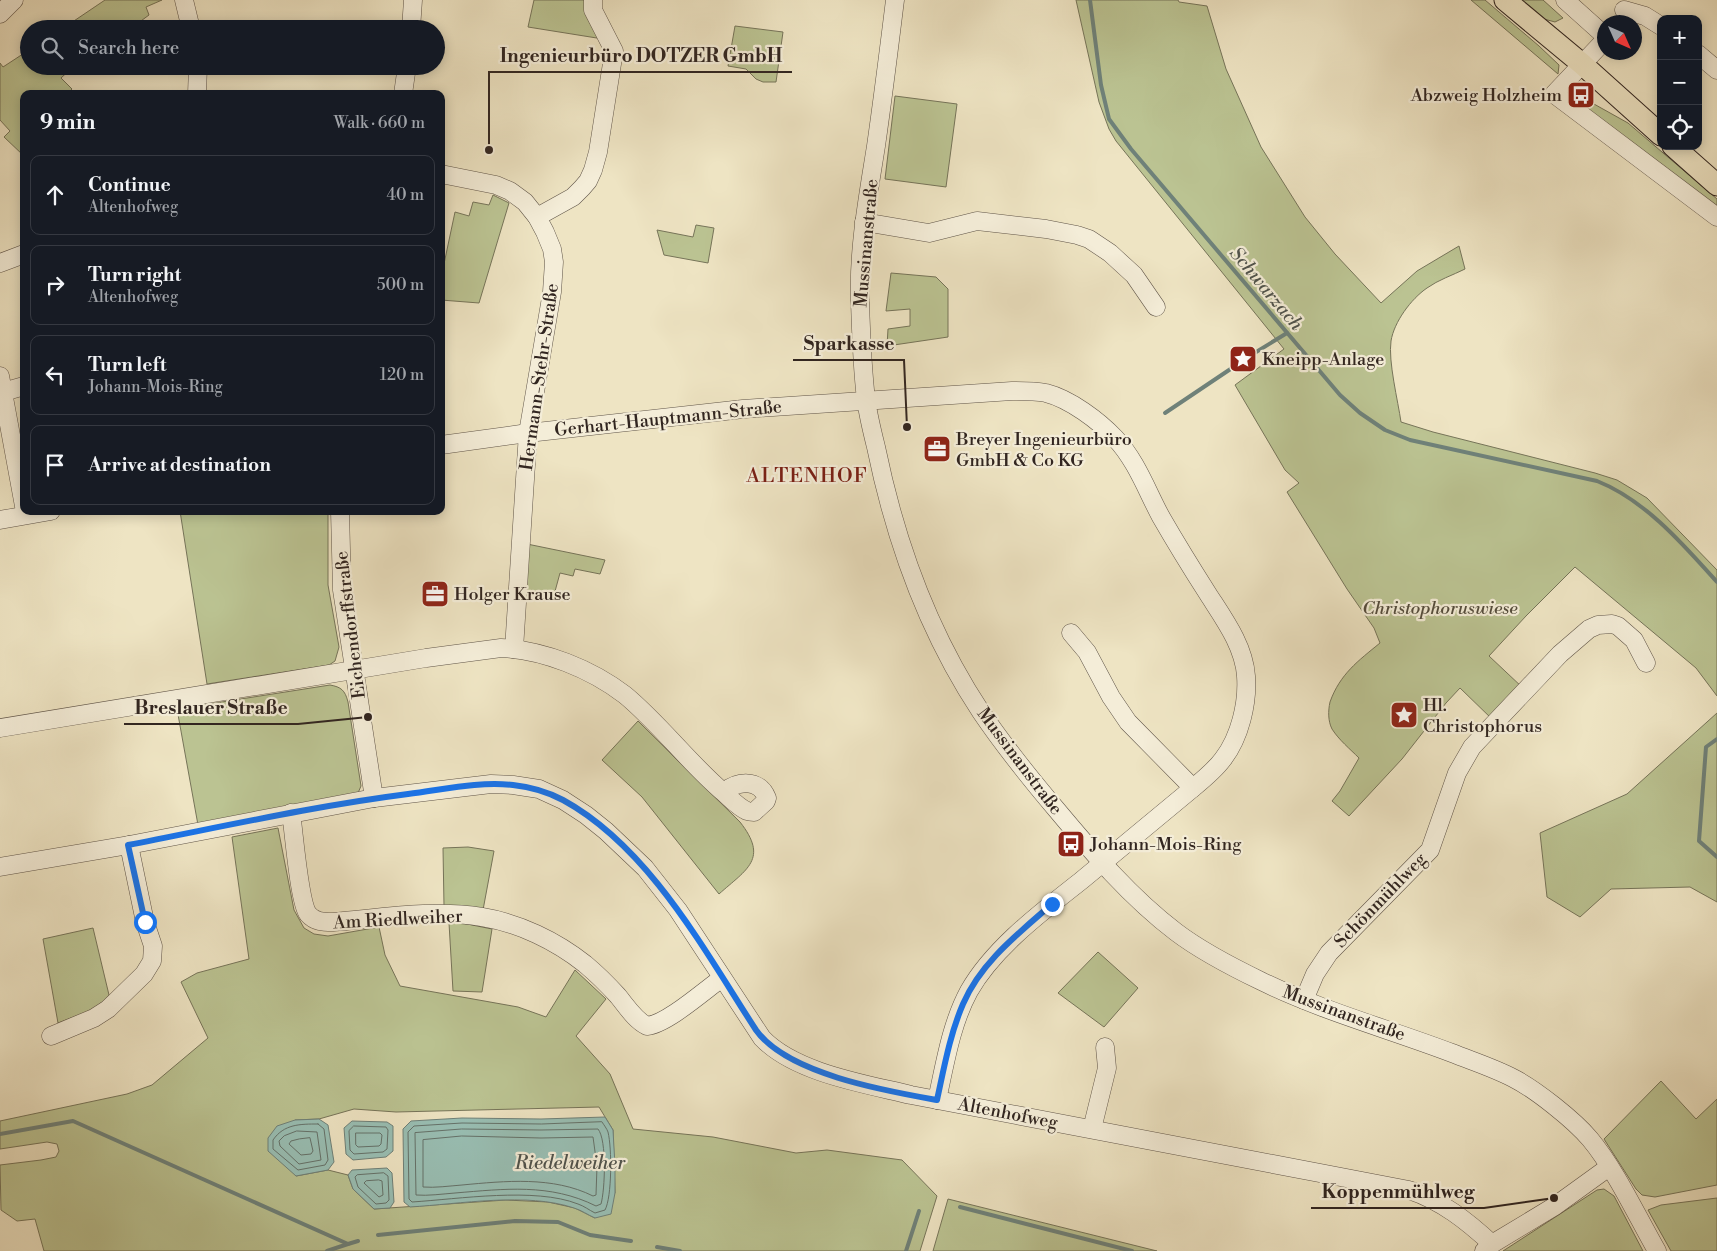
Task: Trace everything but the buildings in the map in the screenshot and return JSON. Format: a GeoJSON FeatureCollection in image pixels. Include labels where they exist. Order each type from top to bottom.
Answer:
{"type":"FeatureCollection","features":[{"type":"Feature","properties":{"kind":"main road"},"geometry":{"type":"LineString","coordinates":[[1505,0],[1582,64],[1657,131]]}},
{"type":"Feature","properties":{"kind":"main road"},"geometry":{"type":"LineString","coordinates":[[1678,150],[1717,185]]}},
{"type":"Feature","properties":{"kind":"street"},"geometry":{"type":"LineString","coordinates":[[0,14],[14,0]]}},
{"type":"Feature","properties":{"kind":"street"},"geometry":{"type":"LineString","coordinates":[[184,0],[189,20]]}},
{"type":"Feature","properties":{"kind":"street"},"geometry":{"type":"LineString","coordinates":[[412,20],[413,0]]}},
{"type":"Feature","properties":{"kind":"street"},"geometry":{"type":"LineString","coordinates":[[537,217],[573,197],[582,188],[593,170],[598,152],[614,51],[593,10],[593,0]]}},
{"type":"Feature","properties":{"kind":"street","name":"Mussinanstraße"},"geometry":{"type":"LineString","coordinates":[[895,0],[885,87],[864,222],[860,296],[866,401],[883,480],[901,548],[926,610],[979,710],[1017,763],[1086,845],[1152,912],[1176,932],[1203,950],[1252,976],[1304,1000],[1414,1039],[1515,1079],[1558,1110],[1590,1138],[1610,1167],[1657,1251]]}},
{"type":"Feature","properties":{"kind":"street"},"geometry":{"type":"LineString","coordinates":[[1565,0],[1597,29]]}},
{"type":"Feature","properties":{"kind":"street"},"geometry":{"type":"LineString","coordinates":[[1623,11],[1645,16],[1657,24]]}},
{"type":"Feature","properties":{"kind":"street"},"geometry":{"type":"LineString","coordinates":[[1597,49],[1554,94],[1717,217]]}},
{"type":"Feature","properties":{"kind":"street"},"geometry":{"type":"LineString","coordinates":[[1702,57],[1717,70]]}},
{"type":"Feature","properties":{"kind":"street"},"geometry":{"type":"LineString","coordinates":[[197,90],[198,75]]}},
{"type":"Feature","properties":{"kind":"street"},"geometry":{"type":"LineString","coordinates":[[404,90],[406,75]]}},
{"type":"Feature","properties":{"kind":"street","name":"Hermann-Stehr-Straße"},"geometry":{"type":"LineString","coordinates":[[445,175],[496,185],[510,191],[525,202],[537,217],[552,249],[554,262],[543,352],[528,433],[514,649]]}},
{"type":"Feature","properties":{"kind":"street"},"geometry":{"type":"LineString","coordinates":[[864,222],[929,233],[977,221],[1046,229],[1077,235],[1089,239],[1110,253],[1134,275],[1156,307]]}},
{"type":"Feature","properties":{"kind":"street"},"geometry":{"type":"LineString","coordinates":[[0,263],[20,256]]}},
{"type":"Feature","properties":{"kind":"street"},"geometry":{"type":"LineString","coordinates":[[20,386],[1,384],[20,485]]}},
{"type":"Feature","properties":{"kind":"street"},"geometry":{"type":"LineString","coordinates":[[866,401],[1006,391],[1031,391],[1048,394],[1076,408],[1100,424],[1116,438],[1132,461],[1161,516],[1222,616],[1243,655],[1246,676],[1243,713],[1236,736],[1223,758],[1193,788],[1028,925],[996,955],[980,974],[962,1005],[937,1100]]}},
{"type":"Feature","properties":{"kind":"street","name":"Gerhart-Hauptmann-Straße"},"geometry":{"type":"LineString","coordinates":[[445,444],[743,408],[866,401]]}},
{"type":"Feature","properties":{"kind":"street"},"geometry":{"type":"LineString","coordinates":[[0,520],[20,513]]}},
{"type":"Feature","properties":{"kind":"street","name":"Eichendorffstraße"},"geometry":{"type":"LineString","coordinates":[[340,515],[342,590],[374,798]]}},
{"type":"Feature","properties":{"kind":"street","name":"Schönmühlweg"},"geometry":{"type":"LineString","coordinates":[[1304,1000],[1315,974],[1329,952],[1430,850],[1457,773],[1472,748],[1560,654],[1589,629],[1598,625],[1612,624],[1618,626],[1634,640],[1646,663]]}},
{"type":"Feature","properties":{"kind":"street"},"geometry":{"type":"LineString","coordinates":[[1071,633],[1088,652],[1119,712],[1193,788]]}},
{"type":"Feature","properties":{"kind":"street"},"geometry":{"type":"LineString","coordinates":[[0,728],[465,652],[501,648],[514,649],[528,651],[573,665],[624,695],[700,771],[724,792]]}},
{"type":"Feature","properties":{"kind":"street","name":"Altenhofweg"},"geometry":{"type":"LineString","coordinates":[[0,866],[128,845],[374,798],[491,784],[539,789],[563,800],[606,831],[645,868],[678,910],[762,1038],[795,1061],[850,1081],[937,1100],[1409,1190],[1425,1195],[1468,1222],[1488,1248]]}},
{"type":"Feature","properties":{"kind":"street","name":"Am Riedlweiher"},"geometry":{"type":"LineString","coordinates":[[291,813],[301,893],[308,913],[314,920],[333,922],[437,914],[466,915],[498,920],[521,928],[571,954],[599,976],[638,1020],[648,1026],[664,1019],[722,978]]}},
{"type":"Feature","properties":{"kind":"street"},"geometry":{"type":"LineString","coordinates":[[51,1036],[94,1018],[108,1009],[144,974],[152,961],[152,946],[128,845]]}},
{"type":"Feature","properties":{"kind":"street"},"geometry":{"type":"LineString","coordinates":[[1092,1129],[1104,1088],[1107,1068],[1105,1048]]}},
{"type":"Feature","properties":{"kind":"street"},"geometry":{"type":"LineString","coordinates":[[1488,1248],[1555,1206],[1610,1167]]}},
{"type":"Feature","properties":{"kind":"green space"},"geometry":{"type":"Polygon","coordinates":[[[105,0],[162,0],[146,7],[149,15],[142,20],[75,20],[105,0]]]}},
{"type":"Feature","properties":{"kind":"green space"},"geometry":{"type":"Polygon","coordinates":[[[534,0],[585,0],[603,39],[528,27],[534,0]]]}},
{"type":"Feature","properties":{"kind":"green space","name":"Christophoruswiese"},"geometry":{"type":"Polygon","coordinates":[[[1076,0],[1178,0],[1179,2],[1207,6],[1226,69],[1261,147],[1305,217],[1335,254],[1381,303],[1417,271],[1459,246],[1465,269],[1436,282],[1421,293],[1399,319],[1393,334],[1390,349],[1401,422],[1433,432],[1595,473],[1617,480],[1647,498],[1717,570],[1717,696],[1696,668],[1575,567],[1489,656],[1523,688],[1493,720],[1460,688],[1402,759],[1349,816],[1332,801],[1359,758],[1341,741],[1332,729],[1329,716],[1330,702],[1344,676],[1357,662],[1380,643],[1374,628],[1347,589],[1287,492],[1299,483],[1285,470],[1235,385],[1284,349],[1116,141],[1109,129],[1099,102],[1076,0]]]}},
{"type":"Feature","properties":{"kind":"green space"},"geometry":{"type":"Polygon","coordinates":[[[1471,0],[1485,0],[1559,65],[1558,74],[1471,0]]]}},
{"type":"Feature","properties":{"kind":"green space"},"geometry":{"type":"Polygon","coordinates":[[[1521,0],[1543,0],[1563,18],[1555,22],[1544,19],[1521,0]]]}},
{"type":"Feature","properties":{"kind":"green space"},"geometry":{"type":"Polygon","coordinates":[[[735,26],[783,32],[776,82],[763,82],[756,79],[746,69],[728,66],[735,26]]]}},
{"type":"Feature","properties":{"kind":"green space"},"geometry":{"type":"Polygon","coordinates":[[[20,56],[20,75],[64,75],[61,78],[72,89],[20,90],[20,152],[4,137],[10,131],[0,120],[0,63],[3,67],[20,56]]]}},
{"type":"Feature","properties":{"kind":"green space"},"geometry":{"type":"Polygon","coordinates":[[[1571,88],[1577,91],[1575,95],[1583,101],[1585,99],[1628,123],[1657,148],[1657,150],[1660,150],[1717,199],[1717,211],[1569,96],[1567,92],[1571,88]]]}},
{"type":"Feature","properties":{"kind":"green space"},"geometry":{"type":"Polygon","coordinates":[[[895,96],[957,104],[946,187],[885,179],[895,96]]]}},
{"type":"Feature","properties":{"kind":"green space"},"geometry":{"type":"Polygon","coordinates":[[[493,195],[509,203],[479,303],[445,300],[445,259],[455,212],[469,216],[473,202],[489,205],[493,195]]]}},
{"type":"Feature","properties":{"kind":"green space"},"geometry":{"type":"Polygon","coordinates":[[[696,225],[714,228],[708,263],[664,255],[657,230],[693,237],[696,225]]]}},
{"type":"Feature","properties":{"kind":"green space"},"geometry":{"type":"Polygon","coordinates":[[[891,273],[936,277],[948,289],[948,337],[887,346],[888,329],[910,326],[910,309],[886,311],[891,273]]]}},
{"type":"Feature","properties":{"kind":"green space"},"geometry":{"type":"Polygon","coordinates":[[[181,515],[328,515],[328,585],[339,647],[335,661],[329,665],[207,684],[181,515]]]}},
{"type":"Feature","properties":{"kind":"green space"},"geometry":{"type":"Polygon","coordinates":[[[527,544],[605,560],[600,574],[575,569],[573,576],[560,573],[554,595],[524,593],[527,544]]]}},
{"type":"Feature","properties":{"kind":"green space"},"geometry":{"type":"Polygon","coordinates":[[[330,685],[342,690],[348,702],[361,786],[358,793],[198,825],[177,709],[330,685]]]}},
{"type":"Feature","properties":{"kind":"green space"},"geometry":{"type":"Polygon","coordinates":[[[1717,713],[1717,902],[1690,887],[1611,889],[1580,917],[1547,897],[1540,833],[1627,794],[1717,713]]]}},
{"type":"Feature","properties":{"kind":"green space"},"geometry":{"type":"Polygon","coordinates":[[[638,721],[740,822],[749,835],[753,845],[751,863],[746,870],[719,894],[642,797],[602,760],[638,721]]]}},
{"type":"Feature","properties":{"kind":"green space"},"geometry":{"type":"Polygon","coordinates":[[[278,828],[294,910],[304,928],[314,934],[328,936],[379,927],[385,955],[400,986],[518,1007],[546,1017],[575,970],[606,999],[576,1036],[610,1074],[633,1129],[713,1137],[796,1153],[827,1150],[902,1160],[937,1196],[920,1251],[44,1251],[35,1219],[17,1221],[1,1210],[0,1165],[56,1157],[59,1151],[57,1144],[47,1142],[0,1149],[0,1121],[127,1094],[152,1085],[208,1038],[181,982],[197,973],[249,959],[232,837],[278,828]],[[599,1107],[396,1112],[354,1109],[319,1119],[295,1120],[296,1176],[328,1170],[348,1175],[353,1189],[374,1209],[506,1200],[548,1202],[575,1208],[595,1218],[615,1193],[613,1130],[599,1107]]]}},
{"type":"Feature","properties":{"kind":"green space"},"geometry":{"type":"Polygon","coordinates":[[[468,847],[494,851],[483,910],[444,906],[443,848],[468,847]]]}},
{"type":"Feature","properties":{"kind":"green space"},"geometry":{"type":"Polygon","coordinates":[[[449,923],[462,923],[492,929],[482,992],[453,991],[449,923]]]}},
{"type":"Feature","properties":{"kind":"green space"},"geometry":{"type":"Polygon","coordinates":[[[93,928],[109,995],[92,1009],[58,1023],[43,939],[93,928]]]}},
{"type":"Feature","properties":{"kind":"green space"},"geometry":{"type":"Polygon","coordinates":[[[1098,952],[1138,988],[1104,1027],[1058,993],[1098,952]]]}},
{"type":"Feature","properties":{"kind":"green space"},"geometry":{"type":"Polygon","coordinates":[[[1661,1081],[1696,1119],[1717,1099],[1717,1185],[1655,1197],[1642,1195],[1636,1189],[1604,1139],[1661,1081]]]}},
{"type":"Feature","properties":{"kind":"green space"},"geometry":{"type":"Polygon","coordinates":[[[1604,1189],[1614,1196],[1643,1251],[1503,1251],[1597,1190],[1604,1189]]]}},
{"type":"Feature","properties":{"kind":"green space"},"geometry":{"type":"Polygon","coordinates":[[[1717,1198],[1717,1251],[1671,1251],[1648,1210],[1661,1205],[1717,1198]]]}},
{"type":"Feature","properties":{"kind":"green space"},"geometry":{"type":"Polygon","coordinates":[[[948,1199],[1157,1251],[933,1251],[948,1199]]]}},
{"type":"Feature","properties":{"kind":"water","name":"Riedelweiher"},"geometry":{"type":"Polygon","coordinates":[[[605,1117],[613,1130],[615,1193],[611,1214],[595,1218],[574,1208],[556,1203],[536,1201],[493,1200],[410,1207],[404,1202],[403,1129],[411,1121],[462,1118],[541,1119],[605,1117]]]}},
{"type":"Feature","properties":{"kind":"water"},"geometry":{"type":"Polygon","coordinates":[[[319,1119],[328,1125],[334,1162],[328,1170],[296,1176],[268,1151],[268,1138],[277,1126],[295,1120],[319,1119]]]}},
{"type":"Feature","properties":{"kind":"water"},"geometry":{"type":"Polygon","coordinates":[[[352,1121],[387,1122],[393,1126],[393,1151],[386,1157],[353,1160],[346,1154],[344,1128],[352,1121]]]}},
{"type":"Feature","properties":{"kind":"water"},"geometry":{"type":"Polygon","coordinates":[[[387,1168],[392,1173],[394,1202],[390,1208],[374,1209],[353,1189],[348,1175],[352,1170],[387,1168]]]}},
{"type":"Feature","properties":{"kind":"waterway","name":"Schwarzach"},"geometry":{"type":"LineString","coordinates":[[1090,0],[1101,85],[1109,119],[1131,149],[1340,395],[1360,413],[1385,430],[1410,440],[1597,481],[1615,489],[1631,499],[1662,524],[1717,582]]}},
{"type":"Feature","properties":{"kind":"waterway"},"geometry":{"type":"LineString","coordinates":[[1248,357],[1287,333]]}},
{"type":"Feature","properties":{"kind":"waterway"},"geometry":{"type":"LineString","coordinates":[[1165,413],[1238,364]]}},
{"type":"Feature","properties":{"kind":"waterway","name":"Schwarzach"},"geometry":{"type":"LineString","coordinates":[[1717,739],[1706,747],[1699,841],[1717,857]]}},
{"type":"Feature","properties":{"kind":"waterway"},"geometry":{"type":"LineString","coordinates":[[0,1134],[73,1121],[348,1244],[358,1241]]}},
{"type":"Feature","properties":{"kind":"waterway"},"geometry":{"type":"LineString","coordinates":[[960,1207],[1132,1251]]}},
{"type":"Feature","properties":{"kind":"waterway"},"geometry":{"type":"LineString","coordinates":[[906,1251],[919,1211]]}},
{"type":"Feature","properties":{"kind":"waterway"},"geometry":{"type":"LineString","coordinates":[[378,1235],[515,1221],[558,1222],[590,1235],[631,1241]]}},
{"type":"Feature","properties":{"kind":"waterway"},"geometry":{"type":"LineString","coordinates":[[327,1251],[348,1244]]}},
{"type":"Feature","properties":{"kind":"waterway"},"geometry":{"type":"LineString","coordinates":[[657,1247],[680,1251]]}},
{"type":"Feature","properties":{"kind":"place","name":"Abzweig Holzheim"},"geometry":{"type":"Point","coordinates":[1581,95]}},
{"type":"Feature","properties":{"kind":"place","name":"Ingenieurbüro DOTZER GmbH"},"geometry":{"type":"Point","coordinates":[489,150]}},
{"type":"Feature","properties":{"kind":"place","name":"Kneipp-Anlage"},"geometry":{"type":"Point","coordinates":[1243,359]}},
{"type":"Feature","properties":{"kind":"place","name":"Sparkasse"},"geometry":{"type":"Point","coordinates":[907,427]}},
{"type":"Feature","properties":{"kind":"place","name":"Breyer Ingenieurbüro GmbH & Co KG"},"geometry":{"type":"Point","coordinates":[937,449]}},
{"type":"Feature","properties":{"kind":"place","name":"Holger Krause"},"geometry":{"type":"Point","coordinates":[435,594]}},
{"type":"Feature","properties":{"kind":"place","name":"Hl. Christophorus"},"geometry":{"type":"Point","coordinates":[1404,715]}},
{"type":"Feature","properties":{"kind":"place","name":"Breslauer Straße"},"geometry":{"type":"Point","coordinates":[368,717]}},
{"type":"Feature","properties":{"kind":"place","name":"Johann-Mois-Ring"},"geometry":{"type":"Point","coordinates":[1071,844]}},
{"type":"Feature","properties":{"kind":"place","name":"Koppenmühlweg"},"geometry":{"type":"Point","coordinates":[1554,1198]}},
{"type":"Feature","properties":{"kind":"district","name":"ALTENHOF"},"geometry":{"type":"Point","coordinates":[807,475]}},
{"type":"Feature","properties":{"kind":"route"},"geometry":{"type":"LineString","coordinates":[[145,922],[128,845],[374,798],[491,784],[539,789],[563,800],[586,815],[645,868],[678,910],[756,1030],[768,1044],[808,1067],[850,1081],[937,1100],[950,1045],[962,1005],[970,990],[980,974],[996,955],[1052,904]]}}]}
